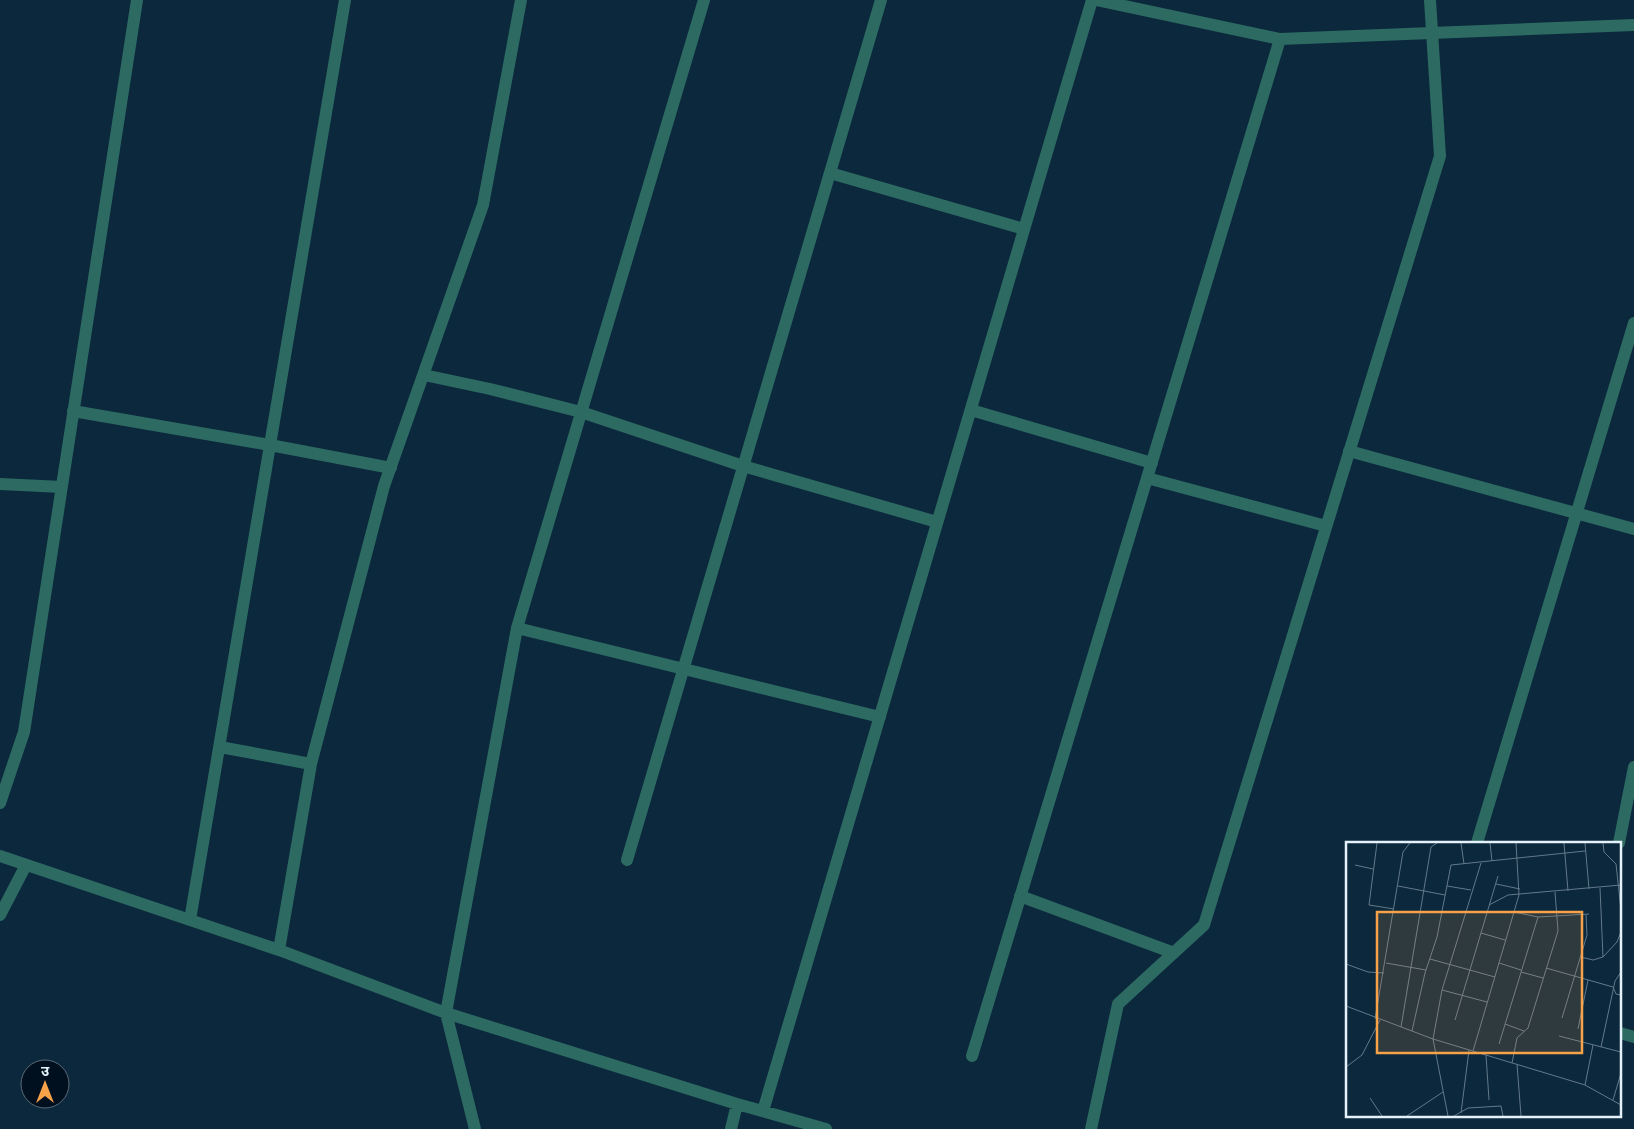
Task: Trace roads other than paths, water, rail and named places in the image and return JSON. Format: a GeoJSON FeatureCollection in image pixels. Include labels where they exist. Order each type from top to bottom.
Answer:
{"type":"FeatureCollection","features":[{"type":"Feature","properties":{"kind":"street"},"geometry":{"type":"LineString","coordinates":[[0,804],[24,732],[136,0]]}},
{"type":"Feature","properties":{"kind":"street"},"geometry":{"type":"LineString","coordinates":[[190,920],[345,0]]}},
{"type":"Feature","properties":{"kind":"street"},"geometry":{"type":"LineString","coordinates":[[279,950],[311,764],[384,486],[483,205],[521,0]]}},
{"type":"Feature","properties":{"kind":"street"},"geometry":{"type":"LineString","coordinates":[[475,1129],[446,1013],[517,628],[704,0]]}},
{"type":"Feature","properties":{"kind":"street"},"geometry":{"type":"LineString","coordinates":[[627,860],[881,0]]}},
{"type":"Feature","properties":{"kind":"street"},"geometry":{"type":"LineString","coordinates":[[763,1111],[1092,0]]}},
{"type":"Feature","properties":{"kind":"street"},"geometry":{"type":"LineString","coordinates":[[1096,0],[1280,40],[1634,25]]}},
{"type":"Feature","properties":{"kind":"street"},"geometry":{"type":"LineString","coordinates":[[1091,1129],[1118,1004],[1204,925],[1440,156],[1430,0]]}},
{"type":"Feature","properties":{"kind":"street"},"geometry":{"type":"LineString","coordinates":[[972,1056],[1280,40]]}},
{"type":"Feature","properties":{"kind":"street"},"geometry":{"type":"LineString","coordinates":[[830,173],[1024,229]]}},
{"type":"Feature","properties":{"kind":"street"},"geometry":{"type":"LineString","coordinates":[[1477,842],[1576,513],[1628,364],[1634,323]]}},
{"type":"Feature","properties":{"kind":"street"},"geometry":{"type":"LineString","coordinates":[[424,375],[490,389],[581,412],[743,466],[937,522]]}},
{"type":"Feature","properties":{"kind":"street"},"geometry":{"type":"LineString","coordinates":[[971,410],[1152,463]]}},
{"type":"Feature","properties":{"kind":"street"},"geometry":{"type":"LineString","coordinates":[[73,411],[390,468]]}},
{"type":"Feature","properties":{"kind":"street"},"geometry":{"type":"LineString","coordinates":[[1350,451],[1634,529]]}},
{"type":"Feature","properties":{"kind":"street"},"geometry":{"type":"LineString","coordinates":[[1147,478],[1326,526]]}},
{"type":"Feature","properties":{"kind":"street"},"geometry":{"type":"LineString","coordinates":[[0,484],[62,487]]}},
{"type":"Feature","properties":{"kind":"street"},"geometry":{"type":"LineString","coordinates":[[517,628],[880,717]]}},
{"type":"Feature","properties":{"kind":"street"},"geometry":{"type":"LineString","coordinates":[[220,746],[311,764]]}},
{"type":"Feature","properties":{"kind":"street"},"geometry":{"type":"LineString","coordinates":[[1619,842],[1634,767]]}},
{"type":"Feature","properties":{"kind":"street"},"geometry":{"type":"LineString","coordinates":[[0,856],[279,950],[446,1013],[737,1104],[826,1129]]}},
{"type":"Feature","properties":{"kind":"street"},"geometry":{"type":"LineString","coordinates":[[0,915],[26,865]]}},
{"type":"Feature","properties":{"kind":"street"},"geometry":{"type":"LineString","coordinates":[[1020,896],[1174,953]]}},
{"type":"Feature","properties":{"kind":"street"},"geometry":{"type":"LineString","coordinates":[[731,1129],[737,1104]]}}]}
